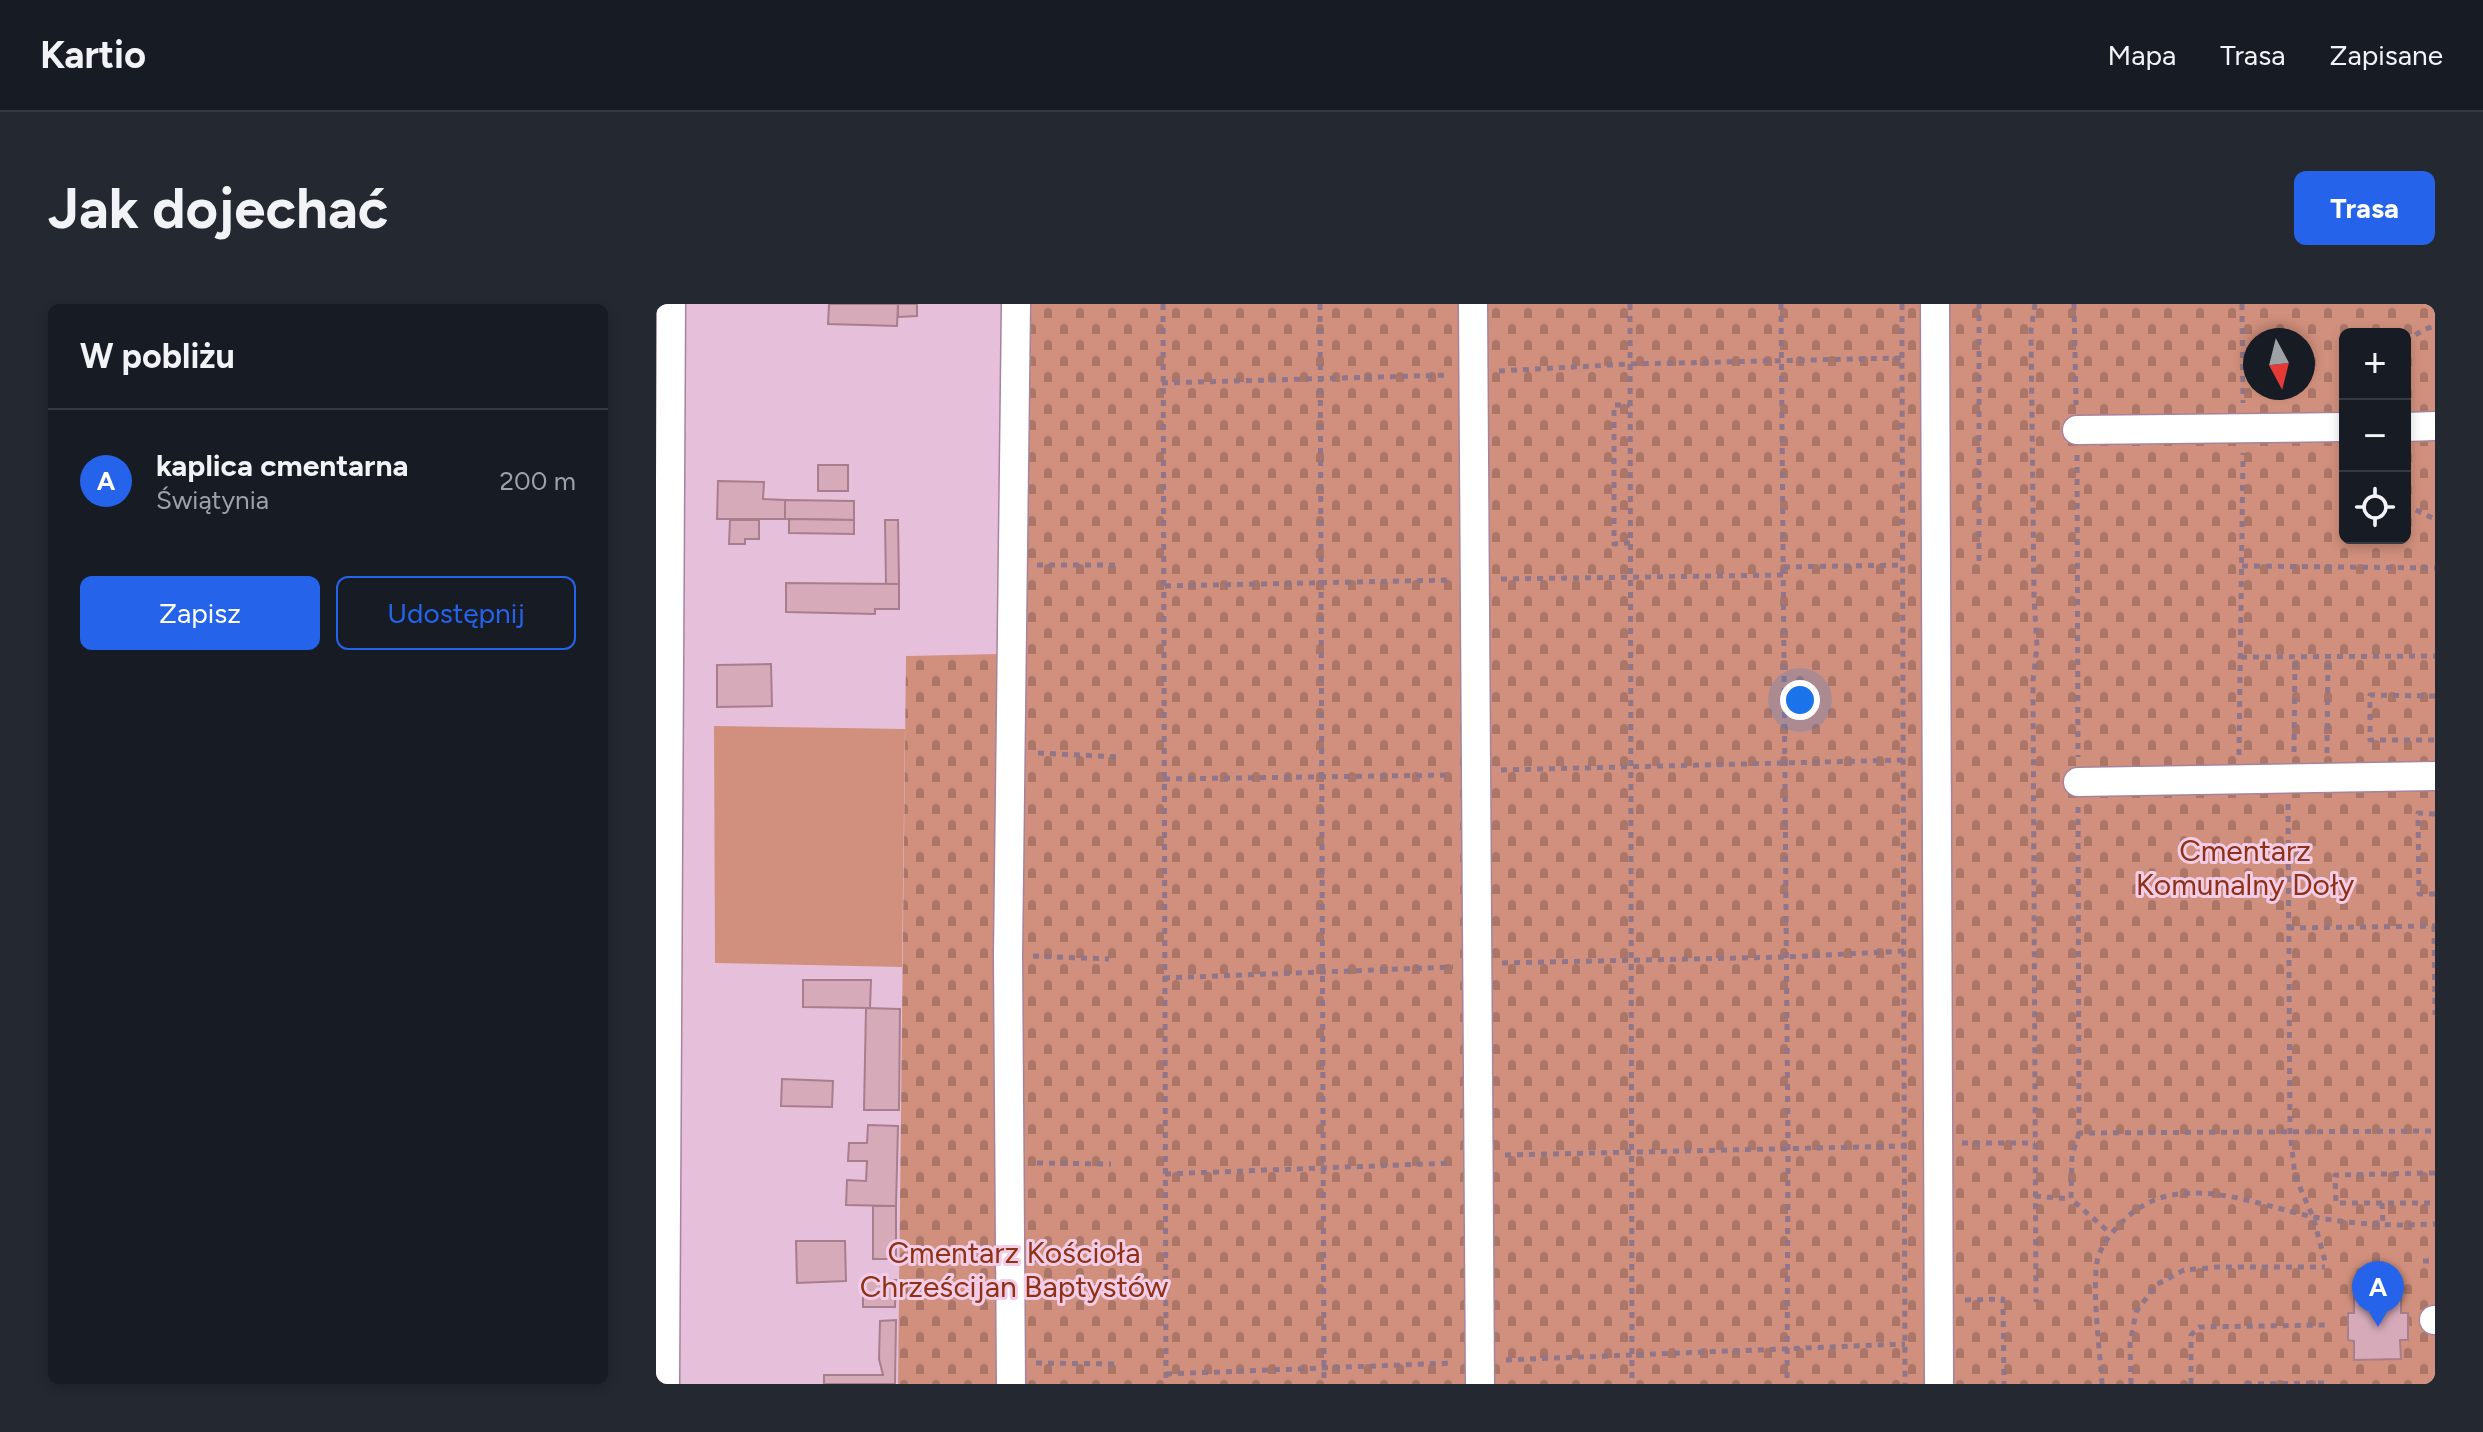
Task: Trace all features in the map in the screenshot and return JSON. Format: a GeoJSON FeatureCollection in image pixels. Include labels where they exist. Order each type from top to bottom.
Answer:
{"type":"FeatureCollection","features":[{"type":"Feature","properties":{"kind":"street"},"geometry":{"type":"LineString","coordinates":[[665,1384],[671,304]]}},
{"type":"Feature","properties":{"kind":"street"},"geometry":{"type":"LineString","coordinates":[[1011,1373],[1008,956],[1016,304]]}},
{"type":"Feature","properties":{"kind":"street"},"geometry":{"type":"LineString","coordinates":[[1473,304],[1480,1373]]}},
{"type":"Feature","properties":{"kind":"street"},"geometry":{"type":"LineString","coordinates":[[1935,304],[1937,1143],[1947,1299],[1939,1384]]}},
{"type":"Feature","properties":{"kind":"street"},"geometry":{"type":"LineString","coordinates":[[2411,427],[2435,426]]}},
{"type":"Feature","properties":{"kind":"street"},"geometry":{"type":"LineString","coordinates":[[2077,430],[2339,427]]}},
{"type":"Feature","properties":{"kind":"street"},"geometry":{"type":"LineString","coordinates":[[2078,782],[2435,776]]}},
{"type":"Feature","properties":{"kind":"path"},"geometry":{"type":"LineString","coordinates":[[1163,304],[1166,1384]]}},
{"type":"Feature","properties":{"kind":"path"},"geometry":{"type":"LineString","coordinates":[[1320,304],[1324,1384]]}},
{"type":"Feature","properties":{"kind":"path"},"geometry":{"type":"LineString","coordinates":[[1630,304],[1632,1384]]}},
{"type":"Feature","properties":{"kind":"path"},"geometry":{"type":"LineString","coordinates":[[1781,304],[1787,1384]]}},
{"type":"Feature","properties":{"kind":"path"},"geometry":{"type":"LineString","coordinates":[[1902,304],[1905,1384]]}},
{"type":"Feature","properties":{"kind":"path"},"geometry":{"type":"LineString","coordinates":[[1979,304],[1979,561]]}},
{"type":"Feature","properties":{"kind":"path"},"geometry":{"type":"LineString","coordinates":[[2035,304],[2031,330],[2037,646],[2033,681],[2036,1302]]}},
{"type":"Feature","properties":{"kind":"path"},"geometry":{"type":"LineString","coordinates":[[2071,1199],[2072,1155],[2079,1133],[2074,304]]}},
{"type":"Feature","properties":{"kind":"path"},"geometry":{"type":"LineString","coordinates":[[2239,780],[2242,304]]}},
{"type":"Feature","properties":{"kind":"path"},"geometry":{"type":"LineString","coordinates":[[2411,338],[2435,326]]}},
{"type":"Feature","properties":{"kind":"path"},"geometry":{"type":"LineString","coordinates":[[1162,383],[1320,380],[1630,364],[1902,358]]}},
{"type":"Feature","properties":{"kind":"path"},"geometry":{"type":"LineString","coordinates":[[1630,405],[1614,405],[1614,544],[1630,543]]}},
{"type":"Feature","properties":{"kind":"path"},"geometry":{"type":"LineString","coordinates":[[2411,508],[2435,519]]}},
{"type":"Feature","properties":{"kind":"path"},"geometry":{"type":"LineString","coordinates":[[1012,565],[1117,565]]}},
{"type":"Feature","properties":{"kind":"path"},"geometry":{"type":"LineString","coordinates":[[1784,567],[1904,565]]}},
{"type":"Feature","properties":{"kind":"path"},"geometry":{"type":"LineString","coordinates":[[2242,566],[2435,568]]}},
{"type":"Feature","properties":{"kind":"path"},"geometry":{"type":"LineString","coordinates":[[2327,778],[2328,656]]}},
{"type":"Feature","properties":{"kind":"path"},"geometry":{"type":"LineString","coordinates":[[2241,657],[2435,656]]}},
{"type":"Feature","properties":{"kind":"path"},"geometry":{"type":"LineString","coordinates":[[2131,1384],[2130,1344],[2136,1312],[2156,1285],[2184,1270],[2325,1264],[2313,1217],[2295,1176],[2290,1132],[2288,928],[2295,657]]}},
{"type":"Feature","properties":{"kind":"path"},"geometry":{"type":"LineString","coordinates":[[2435,696],[2370,695],[2370,740],[2435,740]]}},
{"type":"Feature","properties":{"kind":"path"},"geometry":{"type":"LineString","coordinates":[[1009,752],[1119,757]]}},
{"type":"Feature","properties":{"kind":"path"},"geometry":{"type":"LineString","coordinates":[[1164,779],[1903,760]]}},
{"type":"Feature","properties":{"kind":"path"},"geometry":{"type":"LineString","coordinates":[[2435,814],[2418,813],[2419,894],[2435,894]]}},
{"type":"Feature","properties":{"kind":"path"},"geometry":{"type":"LineString","coordinates":[[2288,928],[2435,926],[2435,1015]]}},
{"type":"Feature","properties":{"kind":"path"},"geometry":{"type":"LineString","coordinates":[[1164,978],[1632,958],[1786,957],[1905,951]]}},
{"type":"Feature","properties":{"kind":"path"},"geometry":{"type":"LineString","coordinates":[[1008,956],[1109,959]]}},
{"type":"Feature","properties":{"kind":"path"},"geometry":{"type":"LineString","coordinates":[[2079,1133],[2435,1131]]}},
{"type":"Feature","properties":{"kind":"path"},"geometry":{"type":"LineString","coordinates":[[1937,1143],[2035,1143]]}},
{"type":"Feature","properties":{"kind":"path"},"geometry":{"type":"LineString","coordinates":[[1165,1174],[1463,1163],[1497,1155],[1905,1146]]}},
{"type":"Feature","properties":{"kind":"path"},"geometry":{"type":"LineString","coordinates":[[1008,1162],[1111,1164]]}},
{"type":"Feature","properties":{"kind":"path"},"geometry":{"type":"LineString","coordinates":[[2435,1173],[2335,1175],[2336,1203],[2435,1203]]}},
{"type":"Feature","properties":{"kind":"path"},"geometry":{"type":"LineString","coordinates":[[2102,1384],[2097,1260],[2110,1233],[2135,1209],[2172,1195],[2213,1193],[2313,1217],[2383,1227],[2435,1224]]}},
{"type":"Feature","properties":{"kind":"path"},"geometry":{"type":"LineString","coordinates":[[2035,1196],[2071,1199],[2110,1233]]}},
{"type":"Feature","properties":{"kind":"path"},"geometry":{"type":"LineString","coordinates":[[2382,1203],[2383,1227]]}},
{"type":"Feature","properties":{"kind":"path"},"geometry":{"type":"LineString","coordinates":[[2423,1261],[2435,1261]]}},
{"type":"Feature","properties":{"kind":"path"},"geometry":{"type":"LineString","coordinates":[[1947,1299],[2003,1299],[2004,1384]]}},
{"type":"Feature","properties":{"kind":"path"},"geometry":{"type":"LineString","coordinates":[[2191,1384],[2191,1335],[2199,1327],[2325,1325]]}},
{"type":"Feature","properties":{"kind":"path"},"geometry":{"type":"LineString","coordinates":[[1166,1374],[1324,1367],[1480,1373],[1631,1354],[1905,1344]]}},
{"type":"Feature","properties":{"kind":"path"},"geometry":{"type":"LineString","coordinates":[[1011,1373],[1116,1364]]}},
{"type":"Feature","properties":{"kind":"path"},"geometry":{"type":"LineString","coordinates":[[2246,1384],[2325,1383]]}},
{"type":"Feature","properties":{"kind":"green space"},"geometry":{"type":"Polygon","coordinates":[[[1005,304],[2435,304],[2435,1384],[898,1384],[906,656],[999,654],[1005,304]]]}},
{"type":"Feature","properties":{"kind":"green space"},"geometry":{"type":"Polygon","coordinates":[[[714,726],[905,729],[902,967],[715,963],[714,726]]]}},
{"type":"Feature","properties":{"kind":"building"},"geometry":{"type":"Polygon","coordinates":[[[829,304],[898,304],[897,326],[828,324],[829,304]]]}},
{"type":"Feature","properties":{"kind":"building"},"geometry":{"type":"Polygon","coordinates":[[[898,304],[917,304],[917,316],[898,317],[898,304]]]}},
{"type":"Feature","properties":{"kind":"building"},"geometry":{"type":"Polygon","coordinates":[[[818,465],[848,465],[848,491],[818,491],[818,465]]]}},
{"type":"Feature","properties":{"kind":"building"},"geometry":{"type":"Polygon","coordinates":[[[718,481],[764,482],[763,499],[785,500],[785,519],[717,519],[718,481]]]}},
{"type":"Feature","properties":{"kind":"building"},"geometry":{"type":"Polygon","coordinates":[[[785,500],[854,501],[854,520],[785,519],[785,500]]]}},
{"type":"Feature","properties":{"kind":"building"},"geometry":{"type":"Polygon","coordinates":[[[789,519],[854,520],[854,534],[789,533],[789,519]]]}},
{"type":"Feature","properties":{"kind":"building"},"geometry":{"type":"Polygon","coordinates":[[[730,520],[759,520],[759,539],[745,539],[745,544],[729,544],[730,520]]]}},
{"type":"Feature","properties":{"kind":"building"},"geometry":{"type":"Polygon","coordinates":[[[885,520],[898,520],[899,584],[886,584],[885,520]]]}},
{"type":"Feature","properties":{"kind":"building"},"geometry":{"type":"Polygon","coordinates":[[[786,583],[899,584],[899,609],[875,609],[875,614],[786,612],[786,583]]]}},
{"type":"Feature","properties":{"kind":"building"},"geometry":{"type":"Polygon","coordinates":[[[771,664],[772,706],[717,707],[717,665],[771,664]]]}},
{"type":"Feature","properties":{"kind":"building"},"geometry":{"type":"Polygon","coordinates":[[[803,980],[871,980],[870,1008],[803,1007],[803,980]]]}},
{"type":"Feature","properties":{"kind":"building"},"geometry":{"type":"Polygon","coordinates":[[[866,1008],[900,1009],[899,1110],[864,1110],[866,1008]]]}},
{"type":"Feature","properties":{"kind":"building"},"geometry":{"type":"Polygon","coordinates":[[[782,1079],[833,1081],[832,1107],[781,1106],[782,1079]]]}},
{"type":"Feature","properties":{"kind":"building"},"geometry":{"type":"Polygon","coordinates":[[[868,1125],[898,1126],[896,1206],[846,1205],[847,1180],[866,1181],[867,1161],[848,1161],[849,1143],[867,1143],[868,1125]]]}},
{"type":"Feature","properties":{"kind":"building"},"geometry":{"type":"Polygon","coordinates":[[[873,1206],[896,1206],[896,1259],[873,1259],[873,1206]]]}},
{"type":"Feature","properties":{"kind":"building"},"geometry":{"type":"Polygon","coordinates":[[[796,1241],[845,1241],[846,1281],[797,1283],[796,1241]]]}},
{"type":"Feature","properties":{"kind":"building"},"geometry":{"type":"Polygon","coordinates":[[[863,1280],[896,1280],[895,1307],[863,1307],[863,1280]]]}},
{"type":"Feature","properties":{"kind":"building"},"geometry":{"type":"Polygon","coordinates":[[[2354,1293],[2401,1293],[2401,1313],[2408,1313],[2408,1340],[2400,1340],[2401,1359],[2354,1360],[2354,1341],[2348,1340],[2348,1313],[2354,1313],[2354,1293]]]}},
{"type":"Feature","properties":{"kind":"building"},"geometry":{"type":"Polygon","coordinates":[[[896,1320],[895,1384],[824,1384],[824,1375],[883,1375],[879,1359],[880,1321],[896,1320]]]}},
{"type":"Feature","properties":{"kind":"place","name":"kaplica cmentarna"},"geometry":{"type":"Point","coordinates":[2378,1327]}},
{"type":"Feature","properties":{"kind":"park label","name":"Cmentarz Komunalny Doły"},"geometry":{"type":"Point","coordinates":[2245,867]}},
{"type":"Feature","properties":{"kind":"park label","name":"Cmentarz Kościoła Chrześcijan Baptystów"},"geometry":{"type":"Point","coordinates":[1014,1269]}}]}
